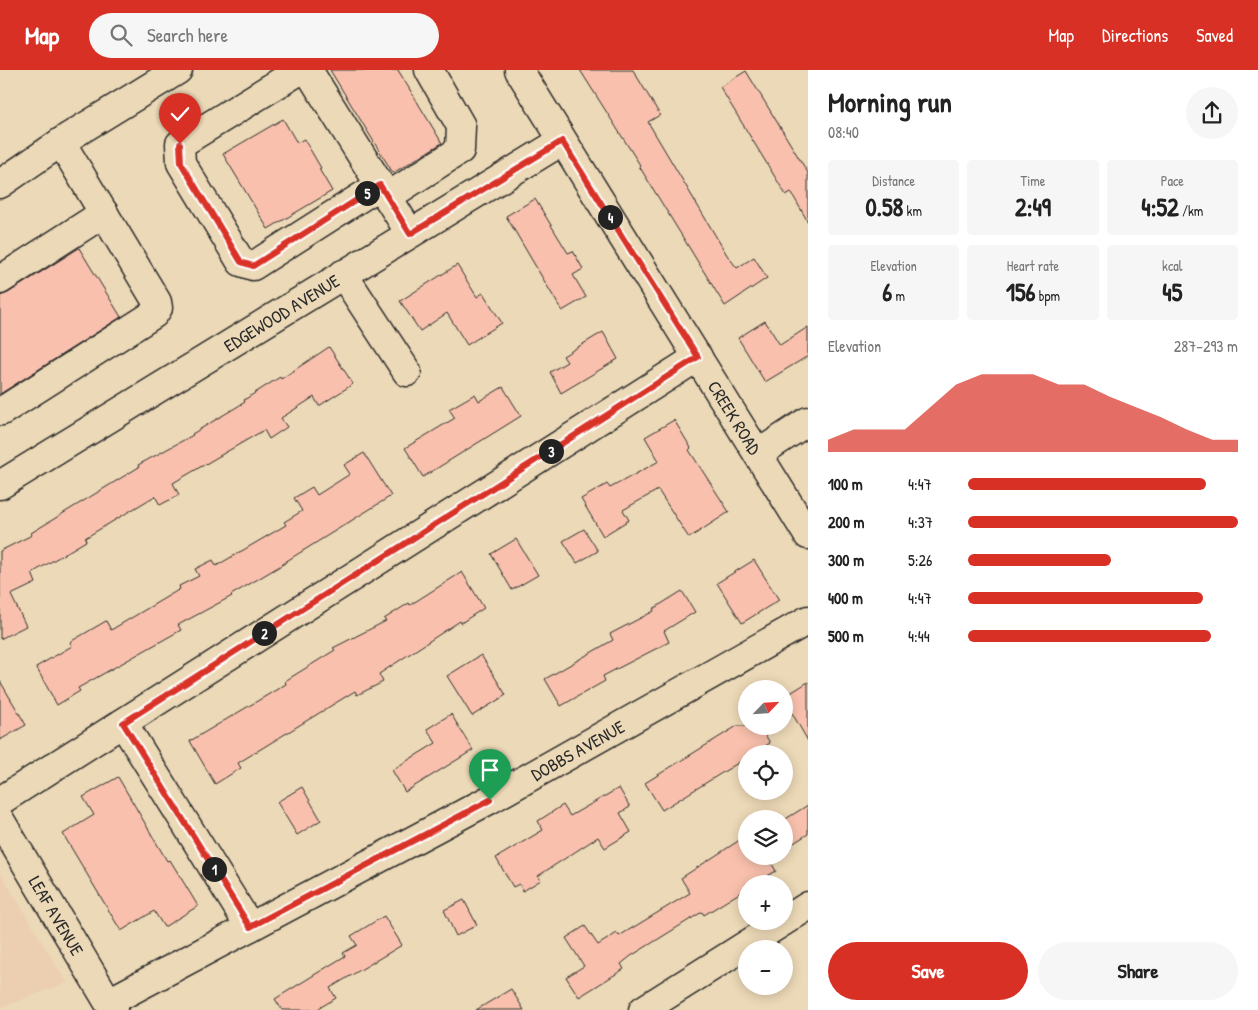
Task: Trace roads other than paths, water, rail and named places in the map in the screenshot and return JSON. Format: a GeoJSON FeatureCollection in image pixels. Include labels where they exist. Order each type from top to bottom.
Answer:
{"type":"FeatureCollection","features":[{"type":"Feature","properties":{"kind":"street"},"geometry":{"type":"LineString","coordinates":[[0,184],[61,142],[178,70]]}},
{"type":"Feature","properties":{"kind":"street"},"geometry":{"type":"LineString","coordinates":[[300,70],[180,144],[181,163],[241,262],[253,266],[383,191],[460,150],[461,126],[428,70]]}},
{"type":"Feature","properties":{"kind":"street"},"geometry":{"type":"LineString","coordinates":[[308,70],[410,234]]}},
{"type":"Feature","properties":{"kind":"street","name":"CREEK ROAD"},"geometry":{"type":"LineString","coordinates":[[519,70],[808,535]]}},
{"type":"Feature","properties":{"kind":"street","name":"EDGEWOOD AVENUE"},"geometry":{"type":"LineString","coordinates":[[0,484],[562,141]]}},
{"type":"Feature","properties":{"kind":"street"},"geometry":{"type":"LineString","coordinates":[[0,410],[154,314],[158,308],[61,142]]}},
{"type":"Feature","properties":{"kind":"street"},"geometry":{"type":"LineString","coordinates":[[0,280],[104,213]]}},
{"type":"Feature","properties":{"kind":"street"},"geometry":{"type":"LineString","coordinates":[[343,274],[407,372]]}},
{"type":"Feature","properties":{"kind":"street"},"geometry":{"type":"LineString","coordinates":[[0,801],[698,357]]}},
{"type":"Feature","properties":{"kind":"street"},"geometry":{"type":"LineString","coordinates":[[758,454],[808,421]]}},
{"type":"Feature","properties":{"kind":"street","name":"DOBBS AVENUE"},"geometry":{"type":"LineString","coordinates":[[111,1006],[250,927],[490,800],[808,620]]}},
{"type":"Feature","properties":{"kind":"street"},"geometry":{"type":"LineString","coordinates":[[123,723],[250,927]]}},
{"type":"Feature","properties":{"kind":"street","name":"LEAF AVENUE"},"geometry":{"type":"LineString","coordinates":[[0,820],[111,1006]]}},
{"type":"Feature","properties":{"kind":"street"},"geometry":{"type":"LineString","coordinates":[[643,1010],[808,906]]}}]}
